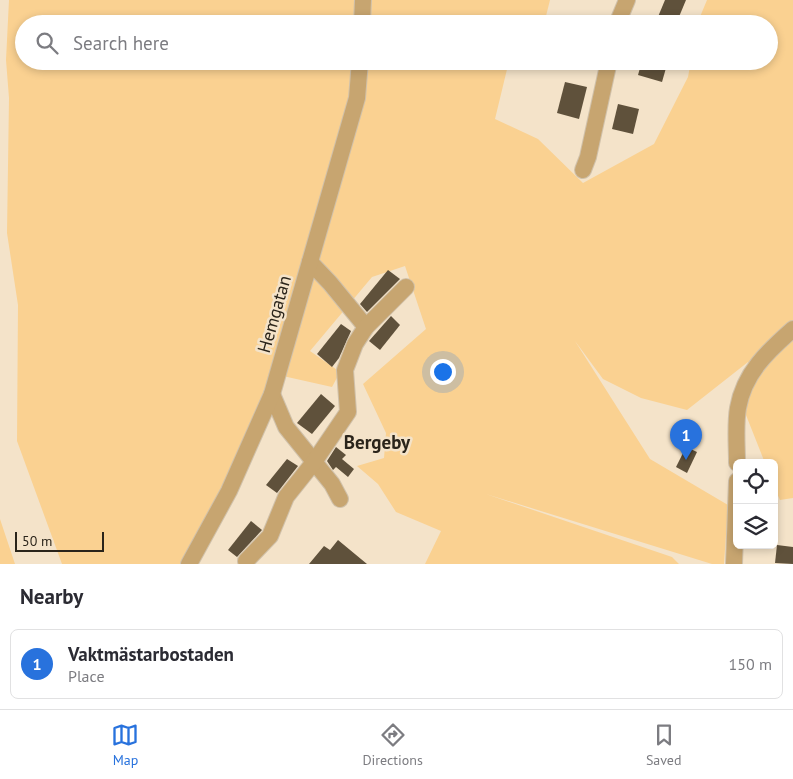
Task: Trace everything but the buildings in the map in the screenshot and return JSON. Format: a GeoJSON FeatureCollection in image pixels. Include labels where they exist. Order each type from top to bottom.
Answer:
{"type":"FeatureCollection","features":[{"type":"Feature","properties":{"kind":"street"},"geometry":{"type":"LineString","coordinates":[[362,15],[363,0]]}},
{"type":"Feature","properties":{"kind":"street"},"geometry":{"type":"LineString","coordinates":[[621,15],[627,0]]}},
{"type":"Feature","properties":{"kind":"street","name":"Hemgatan"},"geometry":{"type":"LineString","coordinates":[[190,564],[229,491],[272,394],[357,98],[359,70]]}},
{"type":"Feature","properties":{"kind":"street"},"geometry":{"type":"LineString","coordinates":[[583,170],[588,157],[607,70]]}},
{"type":"Feature","properties":{"kind":"street"},"geometry":{"type":"LineString","coordinates":[[310,262],[366,327]]}},
{"type":"Feature","properties":{"kind":"street"},"geometry":{"type":"LineString","coordinates":[[246,561],[270,536],[286,497],[314,462],[348,412],[344,370],[354,344],[366,327],[406,286]]}},
{"type":"Feature","properties":{"kind":"street"},"geometry":{"type":"LineString","coordinates":[[737,459],[738,408],[748,378],[766,353],[793,329]]}},
{"type":"Feature","properties":{"kind":"street"},"geometry":{"type":"LineString","coordinates":[[272,394],[286,427],[340,499]]}},
{"type":"Feature","properties":{"kind":"street"},"geometry":{"type":"LineString","coordinates":[[734,564],[736,504]]}},
{"type":"Feature","properties":{"kind":"shaded area"},"geometry":{"type":"Polygon","coordinates":[[[9,0],[550,0],[546,15],[15,15],[15,70],[507,70],[495,119],[538,139],[583,183],[654,144],[688,77],[689,70],[778,70],[778,15],[701,15],[707,0],[793,0],[793,498],[780,500],[778,496],[778,459],[763,459],[744,410],[748,362],[687,410],[641,398],[603,379],[575,341],[650,459],[728,505],[724,564],[712,564],[486,494],[672,557],[679,564],[425,564],[441,531],[396,512],[378,484],[357,466],[384,458],[386,433],[363,384],[426,329],[405,266],[372,277],[310,351],[340,372],[332,387],[274,374],[198,564],[62,564],[17,441],[18,305],[7,233],[9,98],[6,60],[9,0]]]}},
{"type":"Feature","properties":{"kind":"shaded area"},"geometry":{"type":"Polygon","coordinates":[[[0,519],[15,564],[0,564],[0,519]]]}},
{"type":"Feature","properties":{"kind":"place","name":"Vaktmästarbostaden"},"geometry":{"type":"Point","coordinates":[686,460]}},
{"type":"Feature","properties":{"kind":"district","name":"Bergeby"},"geometry":{"type":"Point","coordinates":[377,442]}}]}
